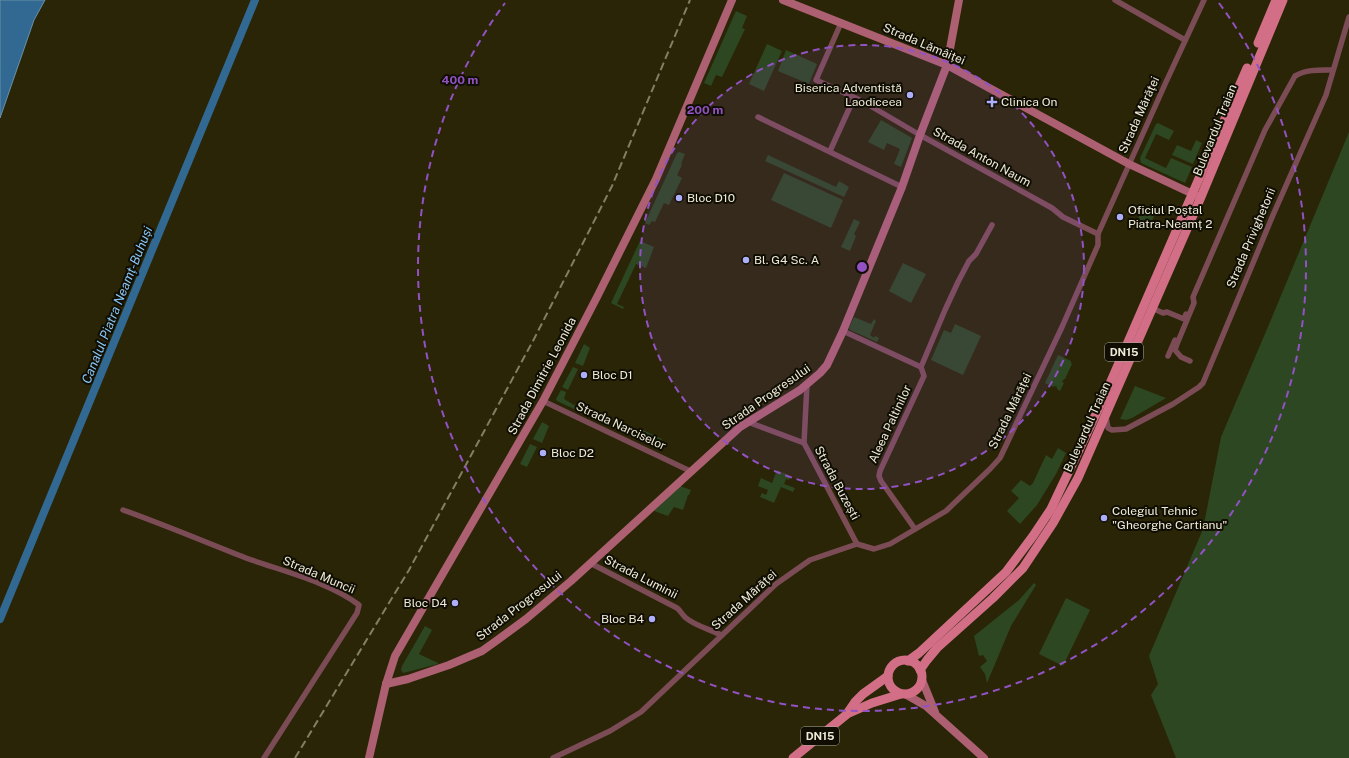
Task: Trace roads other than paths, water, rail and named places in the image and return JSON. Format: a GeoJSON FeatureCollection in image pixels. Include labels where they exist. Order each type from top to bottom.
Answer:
{"type":"FeatureCollection","features":[{"type":"Feature","properties":{"kind":"main road","name":"Bulevardul Traian"},"geometry":{"type":"LineString","coordinates":[[921,675],[927,660],[937,648],[993,598],[1023,568],[1044,537],[1078,478],[1152,308],[1196,195],[1276,0]]}},
{"type":"Feature","properties":{"kind":"main road","name":"Bulevardul Traian"},"geometry":{"type":"LineString","coordinates":[[908,661],[921,651],[1006,572],[1051,509],[1105,395],[1283,0]]}},
{"type":"Feature","properties":{"kind":"main road"},"geometry":{"type":"LineString","coordinates":[[908,661],[913,663],[921,675]]}},
{"type":"Feature","properties":{"kind":"main road","name":"DN15"},"geometry":{"type":"LineString","coordinates":[[846,715],[863,694],[888,676],[892,666],[897,662],[908,661]]}},
{"type":"Feature","properties":{"kind":"main road","name":"DN15"},"geometry":{"type":"LineString","coordinates":[[793,758],[846,715],[872,703],[914,691],[918,688],[921,675]]}},
{"type":"Feature","properties":{"kind":"main road"},"geometry":{"type":"LineString","coordinates":[[888,676],[893,690],[903,694]]}},
{"type":"Feature","properties":{"kind":"street","name":"Strada Dimitrie Leonida"},"geometry":{"type":"LineString","coordinates":[[369,758],[386,684],[395,656],[542,401],[597,297],[656,179],[732,0]]}},
{"type":"Feature","properties":{"kind":"street","name":"Strada Lămâiței"},"geometry":{"type":"LineString","coordinates":[[783,0],[947,65],[1129,164],[1196,195]]}},
{"type":"Feature","properties":{"kind":"street","name":"Strada Progresului"},"geometry":{"type":"LineString","coordinates":[[386,684],[408,679],[449,665],[482,651],[526,619],[740,427],[800,390],[827,365],[843,331],[902,187],[947,65],[959,0]]}},
{"type":"Feature","properties":{"kind":"street"},"geometry":{"type":"LineString","coordinates":[[1115,0],[1186,40]]}},
{"type":"Feature","properties":{"kind":"street","name":"Strada Mărăței"},"geometry":{"type":"LineString","coordinates":[[553,758],[610,731],[641,712],[776,584],[799,567],[810,560],[857,544],[870,549],[877,549],[890,544],[946,511],[1000,458],[1062,327],[1098,245],[1098,234],[1204,0]]}},
{"type":"Feature","properties":{"kind":"street","name":"Strada Privighetorii"},"geometry":{"type":"LineString","coordinates":[[1106,416],[1108,428],[1112,430],[1126,429],[1173,404],[1203,383],[1273,215],[1326,95],[1349,17]]}},
{"type":"Feature","properties":{"kind":"street","name":"Strada Anton Naum"},"geometry":{"type":"LineString","coordinates":[[841,23],[816,80],[862,101],[1052,208],[1063,217],[1098,234]]}},
{"type":"Feature","properties":{"kind":"street"},"geometry":{"type":"LineString","coordinates":[[1168,356],[1265,130],[1289,85],[1295,76],[1301,72],[1333,70]]}},
{"type":"Feature","properties":{"kind":"street"},"geometry":{"type":"LineString","coordinates":[[830,151],[854,98]]}},
{"type":"Feature","properties":{"kind":"street"},"geometry":{"type":"LineString","coordinates":[[758,117],[902,187]]}},
{"type":"Feature","properties":{"kind":"street","name":"Aleea Paltinilor"},"geometry":{"type":"LineString","coordinates":[[915,528],[885,487],[880,476],[880,471],[924,376],[921,367],[945,310],[969,261],[976,254],[992,225]]}},
{"type":"Feature","properties":{"kind":"street"},"geometry":{"type":"LineString","coordinates":[[1190,361],[1181,358],[1175,350],[1194,303],[1193,297]]}},
{"type":"Feature","properties":{"kind":"street"},"geometry":{"type":"LineString","coordinates":[[1152,308],[1184,319]]}},
{"type":"Feature","properties":{"kind":"street"},"geometry":{"type":"LineString","coordinates":[[843,331],[921,367]]}},
{"type":"Feature","properties":{"kind":"street","name":"Strada Buzești"},"geometry":{"type":"LineString","coordinates":[[807,384],[804,443],[857,544]]}},
{"type":"Feature","properties":{"kind":"street","name":"Strada Narciselor"},"geometry":{"type":"LineString","coordinates":[[542,401],[690,471]]}},
{"type":"Feature","properties":{"kind":"street"},"geometry":{"type":"LineString","coordinates":[[748,422],[804,443]]}},
{"type":"Feature","properties":{"kind":"street","name":"Strada Muncii"},"geometry":{"type":"LineString","coordinates":[[123,510],[331,589],[352,599],[359,605],[356,614],[264,758]]}},
{"type":"Feature","properties":{"kind":"street","name":"Strada Luminii"},"geometry":{"type":"LineString","coordinates":[[590,563],[677,608],[689,620],[721,635]]}},
{"type":"Feature","properties":{"kind":"street"},"geometry":{"type":"LineString","coordinates":[[921,675],[936,714]]}},
{"type":"Feature","properties":{"kind":"street"},"geometry":{"type":"LineString","coordinates":[[903,694],[919,701],[936,714],[984,758]]}},
{"type":"Feature","properties":{"kind":"water"},"geometry":{"type":"Polygon","coordinates":[[[0,0],[45,0],[34,20],[0,118],[0,0]]]}},
{"type":"Feature","properties":{"kind":"waterway","name":"Canalul Piatra Neamț-Buhuși"},"geometry":{"type":"LineString","coordinates":[[0,619],[255,0]]}},
{"type":"Feature","properties":{"kind":"railway"},"geometry":{"type":"LineString","coordinates":[[295,758],[409,570],[534,339],[612,186],[690,0]]}},
{"type":"Feature","properties":{"kind":"place","name":"Biserica Adventistă Laodiceea"},"geometry":{"type":"Point","coordinates":[910,95]}},
{"type":"Feature","properties":{"kind":"place","name":"Clinica On"},"geometry":{"type":"Point","coordinates":[992,102]}},
{"type":"Feature","properties":{"kind":"place","name":"Bloc D10"},"geometry":{"type":"Point","coordinates":[679,198]}},
{"type":"Feature","properties":{"kind":"place","name":"Oficiul Poștal Piatra-Neamț 2"},"geometry":{"type":"Point","coordinates":[1120,217]}},
{"type":"Feature","properties":{"kind":"place","name":"Bl. G4 Sc. A"},"geometry":{"type":"Point","coordinates":[746,260]}},
{"type":"Feature","properties":{"kind":"place","name":"Bloc D1"},"geometry":{"type":"Point","coordinates":[584,375]}},
{"type":"Feature","properties":{"kind":"place","name":"Bloc D2"},"geometry":{"type":"Point","coordinates":[543,453]}},
{"type":"Feature","properties":{"kind":"place","name":"Colegiul Tehnic \"Gheorghe Cartianu\""},"geometry":{"type":"Point","coordinates":[1104,518]}},
{"type":"Feature","properties":{"kind":"place","name":"Bloc D4"},"geometry":{"type":"Point","coordinates":[455,603]}},
{"type":"Feature","properties":{"kind":"place","name":"Bloc B4"},"geometry":{"type":"Point","coordinates":[652,619]}}]}
